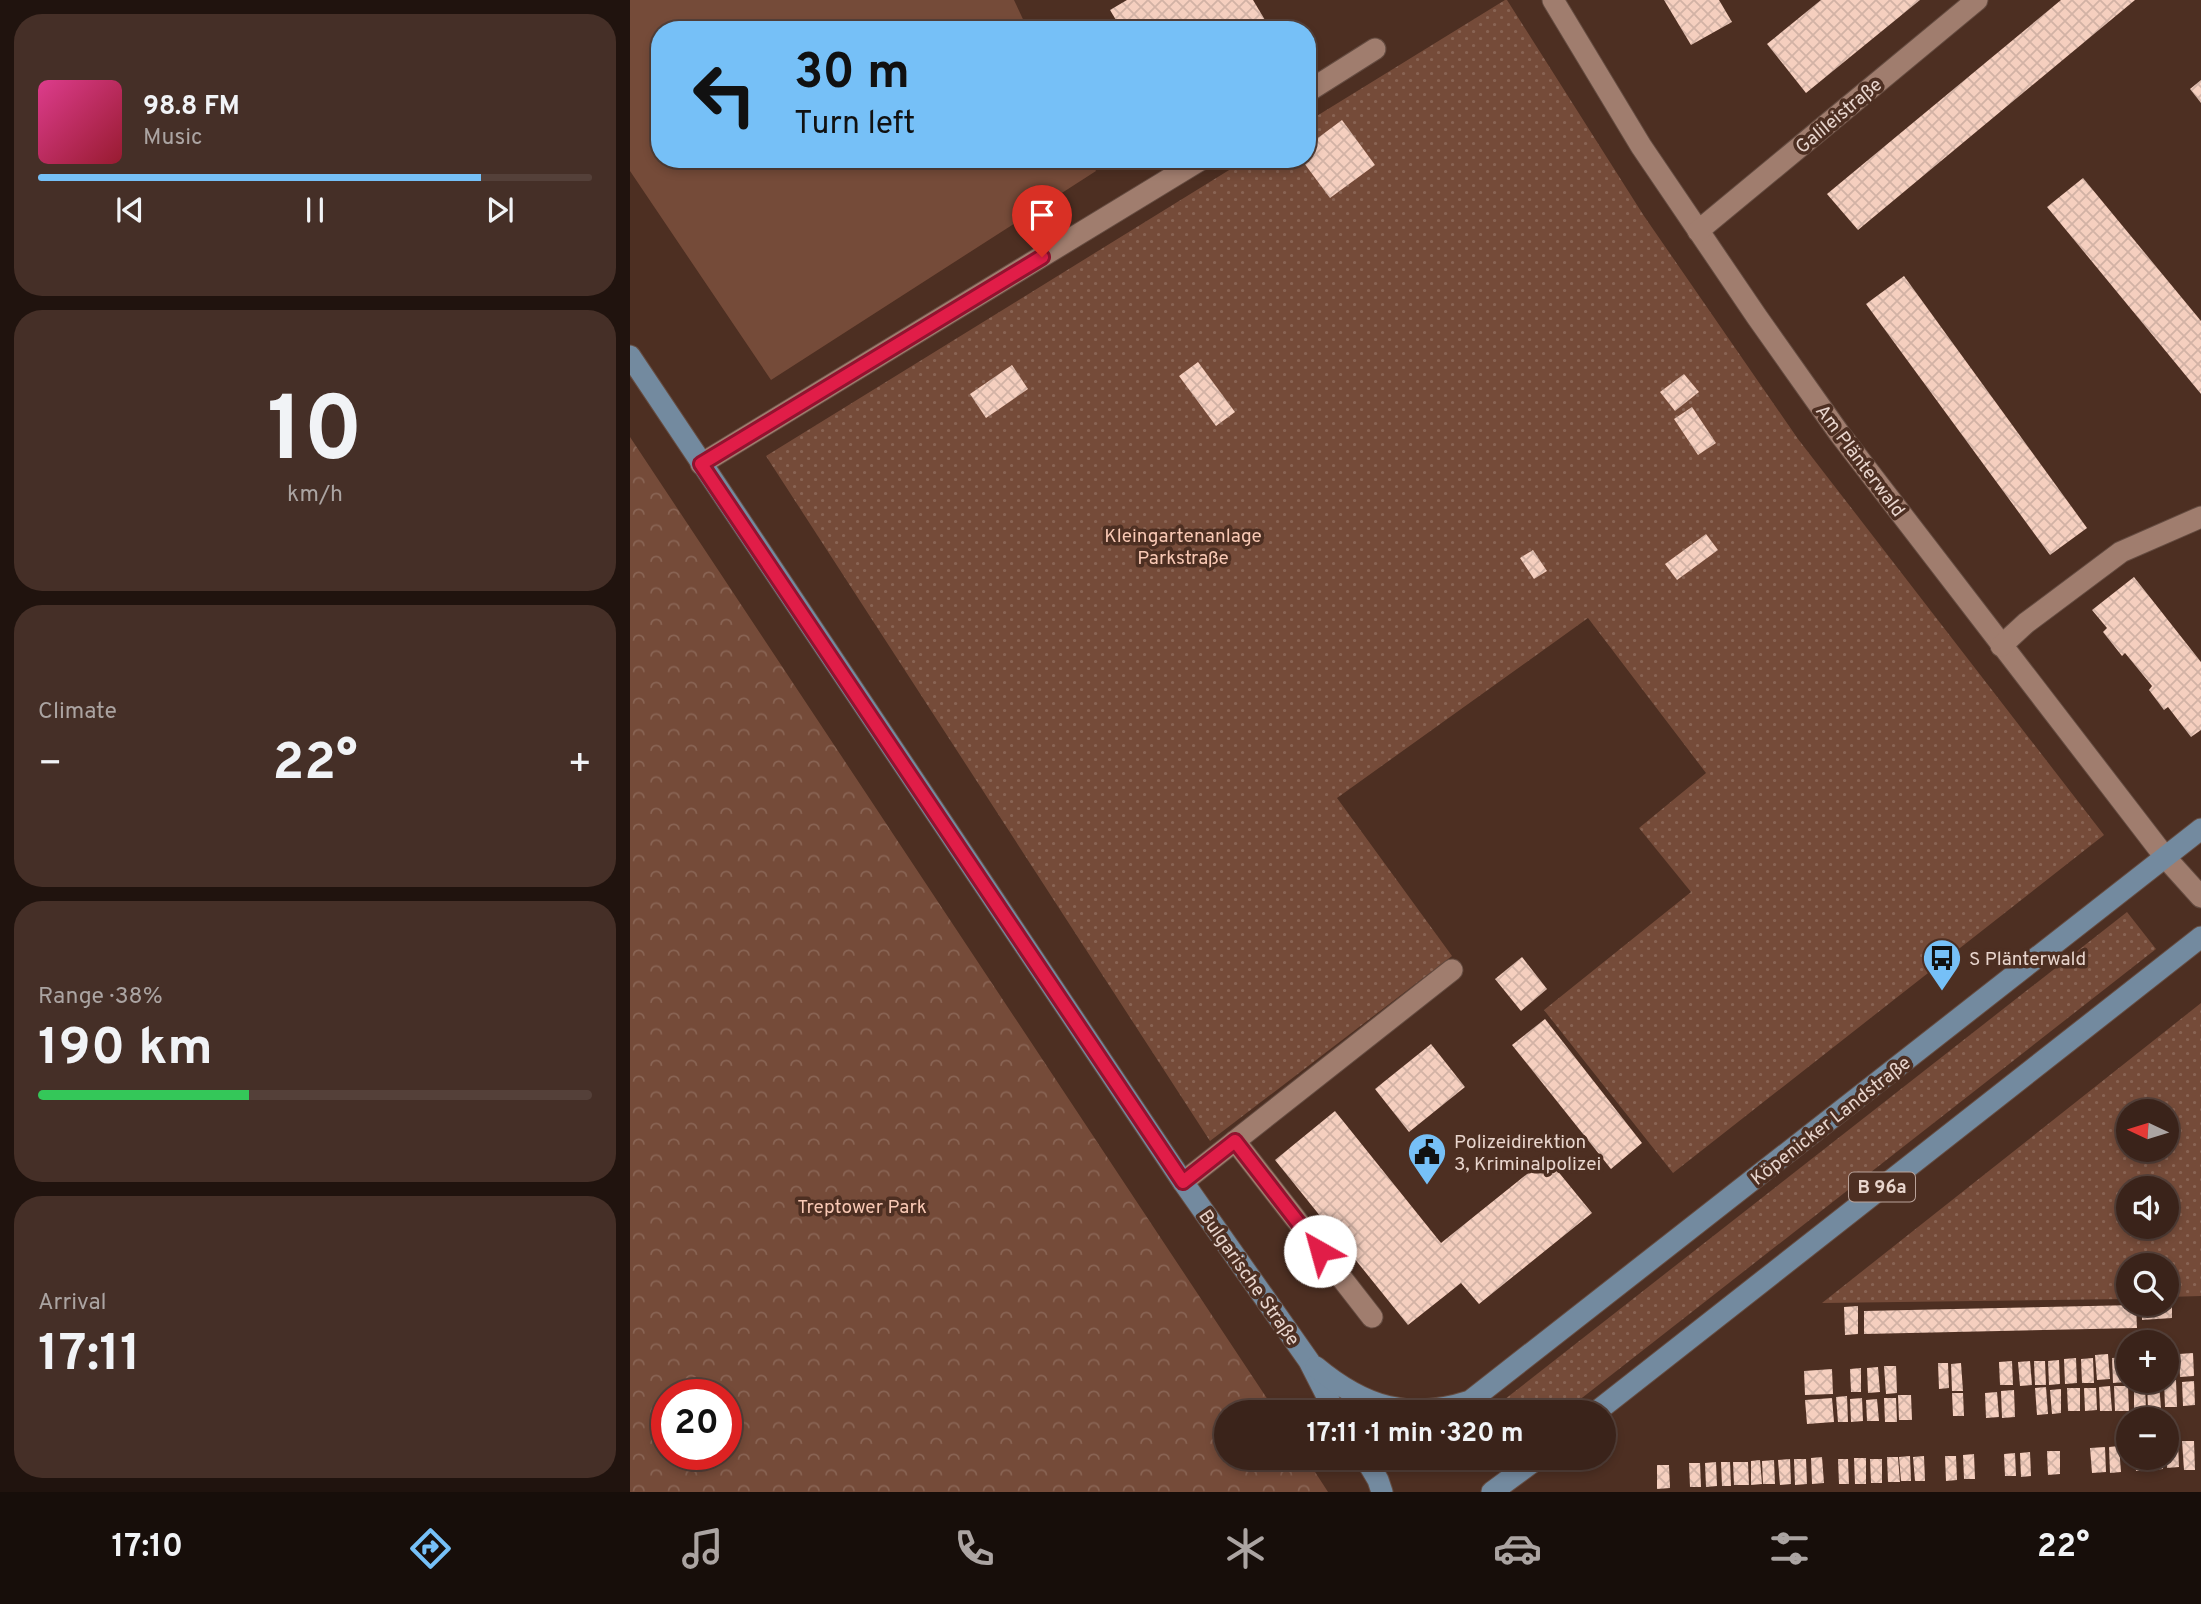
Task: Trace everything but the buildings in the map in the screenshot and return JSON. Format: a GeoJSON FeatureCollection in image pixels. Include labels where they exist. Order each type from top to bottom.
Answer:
{"type":"FeatureCollection","features":[{"type":"Feature","properties":{"kind":"main road","name":"Bulgarische Straße"},"geometry":{"type":"LineString","coordinates":[[630,356],[1183,1182],[1309,1361],[1329,1400]]}},
{"type":"Feature","properties":{"kind":"main road","name":"Köpenicker Landstraße"},"geometry":{"type":"LineString","coordinates":[[1483,1400],[2201,829]]}},
{"type":"Feature","properties":{"kind":"main road","name":"B 96a"},"geometry":{"type":"LineString","coordinates":[[1611,1400],[2201,937]]}},
{"type":"Feature","properties":{"kind":"main road","name":"Bulgarische Straße"},"geometry":{"type":"LineString","coordinates":[[1309,1361],[1350,1392],[1369,1400]]}},
{"type":"Feature","properties":{"kind":"main road"},"geometry":{"type":"LineString","coordinates":[[1372,1470],[1382,1492]]}},
{"type":"Feature","properties":{"kind":"main road"},"geometry":{"type":"LineString","coordinates":[[1492,1492],[1517,1470]]}},
{"type":"Feature","properties":{"kind":"street","name":"Am Plänterwald"},"geometry":{"type":"LineString","coordinates":[[1553,0],[1641,146],[1839,433],[2165,857],[2201,897]]}},
{"type":"Feature","properties":{"kind":"street","name":"Galileistraße"},"geometry":{"type":"LineString","coordinates":[[1698,231],[1977,0]]}},
{"type":"Feature","properties":{"kind":"street"},"geometry":{"type":"LineString","coordinates":[[1316,86],[1375,49]]}},
{"type":"Feature","properties":{"kind":"street"},"geometry":{"type":"LineString","coordinates":[[701,464],[1187,168]]}},
{"type":"Feature","properties":{"kind":"street"},"geometry":{"type":"LineString","coordinates":[[2001,646],[2025,623],[2121,552],[2201,517]]}},
{"type":"Feature","properties":{"kind":"street"},"geometry":{"type":"LineString","coordinates":[[1183,1182],[1452,970]]}},
{"type":"Feature","properties":{"kind":"street"},"geometry":{"type":"LineString","coordinates":[[1235,1141],[1372,1317]]}},
{"type":"Feature","properties":{"kind":"green space"},"geometry":{"type":"Polygon","coordinates":[[[630,0],[1014,0],[1024,21],[651,21],[651,168],[1094,168],[1096,171],[771,380],[630,171],[630,0]]]}},
{"type":"Feature","properties":{"kind":"green space","name":"Kleingartenanlage Parkstraße"},"geometry":{"type":"Polygon","coordinates":[[[1507,0],[1644,216],[1798,439],[2104,835],[1673,1173],[1544,1010],[1691,892],[1639,828],[1706,773],[1588,618],[1337,798],[1452,956],[1210,1141],[766,456],[1232,168],[1316,168],[1316,116],[1507,0]]]}},
{"type":"Feature","properties":{"kind":"green space","name":"Treptower Park"},"geometry":{"type":"Polygon","coordinates":[[[630,437],[1268,1400],[1214,1400],[1214,1470],[1314,1470],[1328,1492],[630,1492],[630,437]]]}},
{"type":"Feature","properties":{"kind":"green space"},"geometry":{"type":"Polygon","coordinates":[[[2127,912],[2156,949],[1579,1400],[1504,1400],[2127,912]]]}},
{"type":"Feature","properties":{"kind":"green space"},"geometry":{"type":"Polygon","coordinates":[[[2201,1003],[2201,1296],[2179,1297],[2179,1253],[2116,1253],[2116,1299],[1822,1303],[2201,1003]]]}},
{"type":"Feature","properties":{"kind":"place","name":"S Plänterwald"},"geometry":{"type":"Point","coordinates":[1942,992]}},
{"type":"Feature","properties":{"kind":"place","name":"Polizeidirektion 3, Kriminalpolizei"},"geometry":{"type":"Point","coordinates":[1427,1186]}},
{"type":"Feature","properties":{"kind":"route"},"geometry":{"type":"LineString","coordinates":[[1042,257],[701,464],[1183,1182],[1235,1141],[1320,1251]]}}]}
